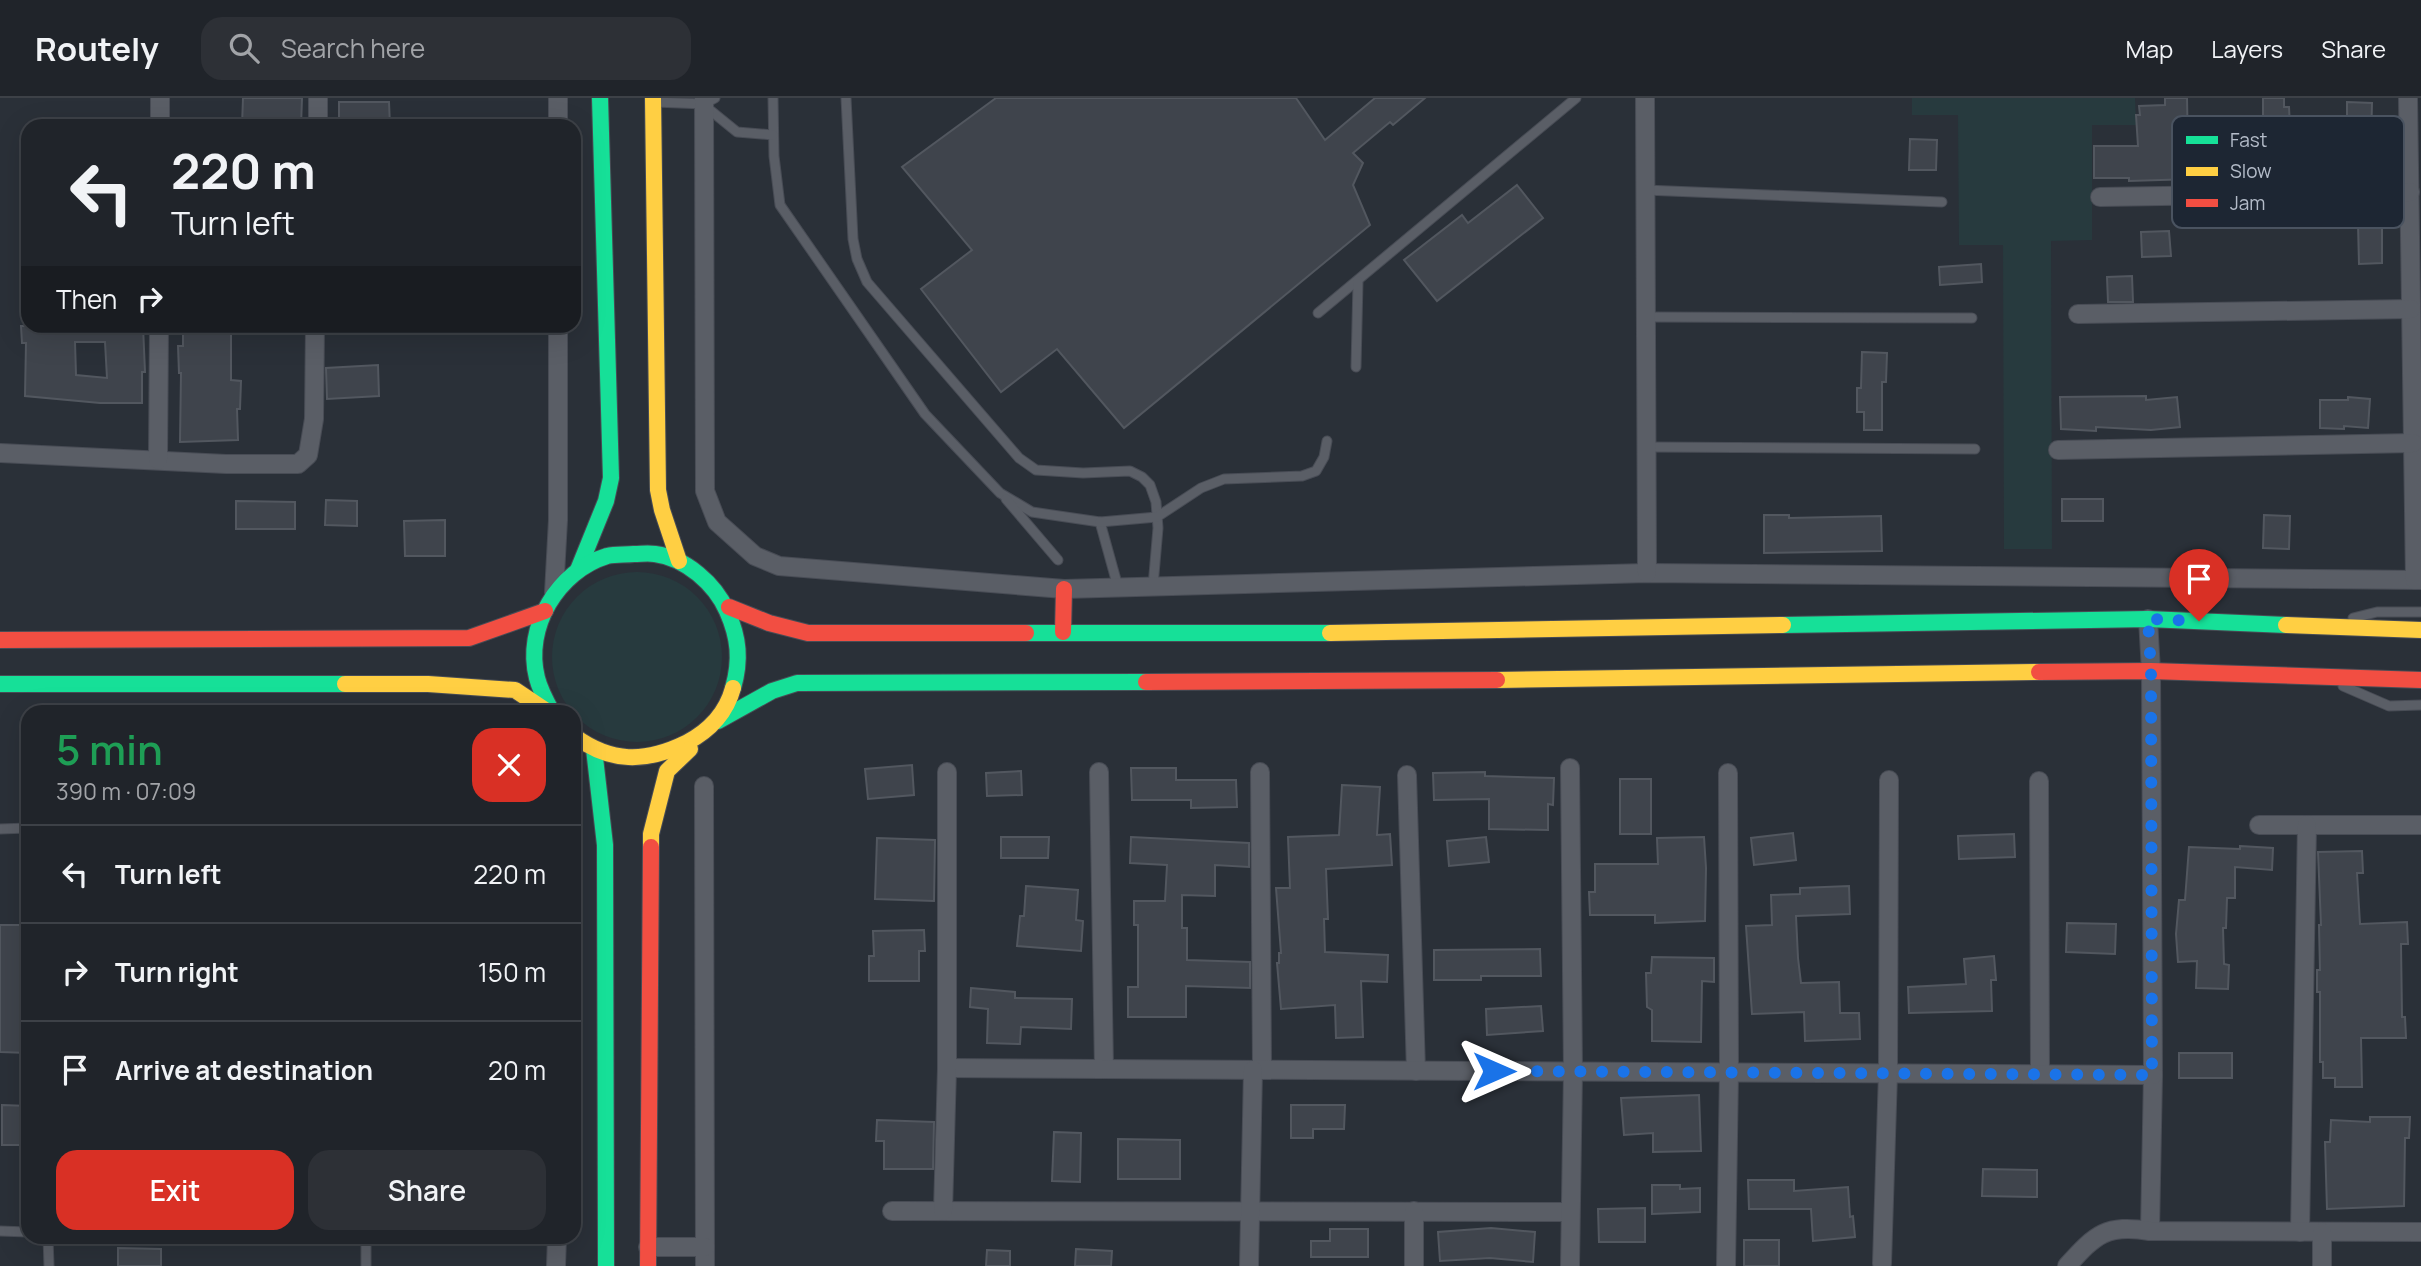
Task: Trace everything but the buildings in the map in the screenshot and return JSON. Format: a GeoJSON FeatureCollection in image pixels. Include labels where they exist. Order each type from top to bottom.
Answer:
{"type":"FeatureCollection","features":[{"type":"Feature","properties":{"kind":"street"},"geometry":{"type":"LineString","coordinates":[[160,98],[160,119]]}},
{"type":"Feature","properties":{"kind":"street"},"geometry":{"type":"LineString","coordinates":[[318,98],[318,119]]}},
{"type":"Feature","properties":{"kind":"street"},"geometry":{"type":"LineString","coordinates":[[558,98],[558,119]]}},
{"type":"Feature","properties":{"kind":"street"},"geometry":{"type":"LineString","coordinates":[[1645,98],[1647,573]]}},
{"type":"Feature","properties":{"kind":"street"},"geometry":{"type":"LineString","coordinates":[[708,100],[705,491],[717,522],[755,556],[779,566],[1064,589],[1647,573],[2418,580],[2413,443],[2417,388],[2411,309],[2415,215],[2410,192],[2415,144],[2409,98]]}},
{"type":"Feature","properties":{"kind":"street"},"geometry":{"type":"LineString","coordinates":[[578,570],[606,501],[611,478],[599,100]]}},
{"type":"Feature","properties":{"kind":"street"},"geometry":{"type":"LineString","coordinates":[[653,100],[658,490],[679,561]]}},
{"type":"Feature","properties":{"kind":"street"},"geometry":{"type":"LineString","coordinates":[[2404,192],[2410,192]]}},
{"type":"Feature","properties":{"kind":"street"},"geometry":{"type":"LineString","coordinates":[[2100,197],[2172,196]]}},
{"type":"Feature","properties":{"kind":"street"},"geometry":{"type":"LineString","coordinates":[[2078,314],[2411,309]]}},
{"type":"Feature","properties":{"kind":"street"},"geometry":{"type":"LineString","coordinates":[[159,333],[159,460]]}},
{"type":"Feature","properties":{"kind":"street"},"geometry":{"type":"LineString","coordinates":[[0,453],[242,465],[298,464],[308,455],[314,419],[315,333]]}},
{"type":"Feature","properties":{"kind":"street"},"geometry":{"type":"LineString","coordinates":[[554,593],[558,520],[558,333]]}},
{"type":"Feature","properties":{"kind":"street"},"geometry":{"type":"LineString","coordinates":[[2058,450],[2413,443]]}},
{"type":"Feature","properties":{"kind":"street"},"geometry":{"type":"LineString","coordinates":[[547,705],[535,671],[534,646],[554,593],[578,570],[610,555],[645,552],[679,561],[708,580],[729,607],[739,634],[741,663],[733,694],[718,721]]}},
{"type":"Feature","properties":{"kind":"street"},"geometry":{"type":"LineString","coordinates":[[1063,632],[1064,589]]}},
{"type":"Feature","properties":{"kind":"street"},"geometry":{"type":"LineString","coordinates":[[729,607],[769,623],[808,633],[1314,633],[2148,619],[2421,630]]}},
{"type":"Feature","properties":{"kind":"street"},"geometry":{"type":"LineString","coordinates":[[0,640],[469,638],[545,611]]}},
{"type":"Feature","properties":{"kind":"street"},"geometry":{"type":"LineString","coordinates":[[2148,619],[2151,671],[2150,1231]]}},
{"type":"Feature","properties":{"kind":"street"},"geometry":{"type":"LineString","coordinates":[[648,1266],[651,834],[667,771],[718,721],[772,691],[797,683],[1314,682],[2151,671],[2421,680]]}},
{"type":"Feature","properties":{"kind":"street"},"geometry":{"type":"LineString","coordinates":[[0,684],[428,684],[515,690],[539,705]]}},
{"type":"Feature","properties":{"kind":"street"},"geometry":{"type":"LineString","coordinates":[[581,741],[594,749],[622,757],[652,758],[681,749],[705,733]]}},
{"type":"Feature","properties":{"kind":"street"},"geometry":{"type":"LineString","coordinates":[[594,749],[605,845],[606,1266]]}},
{"type":"Feature","properties":{"kind":"street"},"geometry":{"type":"LineString","coordinates":[[1570,768],[1573,1072],[1570,1266]]}},
{"type":"Feature","properties":{"kind":"street"},"geometry":{"type":"LineString","coordinates":[[943,1211],[947,1068],[947,772]]}},
{"type":"Feature","properties":{"kind":"street"},"geometry":{"type":"LineString","coordinates":[[1099,772],[1104,1069]]}},
{"type":"Feature","properties":{"kind":"street"},"geometry":{"type":"LineString","coordinates":[[1249,1266],[1257,1070],[1260,772]]}},
{"type":"Feature","properties":{"kind":"street"},"geometry":{"type":"LineString","coordinates":[[1726,1266],[1729,1073],[1728,773]]}},
{"type":"Feature","properties":{"kind":"street"},"geometry":{"type":"LineString","coordinates":[[1407,775],[1416,1071]]}},
{"type":"Feature","properties":{"kind":"street"},"geometry":{"type":"LineString","coordinates":[[1882,1264],[1888,1073],[1889,780]]}},
{"type":"Feature","properties":{"kind":"street"},"geometry":{"type":"LineString","coordinates":[[2039,781],[2040,1074]]}},
{"type":"Feature","properties":{"kind":"street"},"geometry":{"type":"LineString","coordinates":[[704,786],[705,1266]]}},
{"type":"Feature","properties":{"kind":"street"},"geometry":{"type":"LineString","coordinates":[[2259,825],[2421,825]]}},
{"type":"Feature","properties":{"kind":"street"},"geometry":{"type":"LineString","coordinates":[[2300,1232],[2307,825]]}},
{"type":"Feature","properties":{"kind":"street"},"geometry":{"type":"LineString","coordinates":[[947,1068],[2152,1075]]}},
{"type":"Feature","properties":{"kind":"street"},"geometry":{"type":"LineString","coordinates":[[892,1211],[1570,1212]]}},
{"type":"Feature","properties":{"kind":"street"},"geometry":{"type":"LineString","coordinates":[[1414,1211],[1414,1266]]}},
{"type":"Feature","properties":{"kind":"street"},"geometry":{"type":"LineString","coordinates":[[2067,1266],[2088,1243],[2107,1231],[2127,1227],[2150,1231],[2421,1232]]}},
{"type":"Feature","properties":{"kind":"street"},"geometry":{"type":"LineString","coordinates":[[2322,1232],[2322,1266]]}},
{"type":"Feature","properties":{"kind":"street"},"geometry":{"type":"LineString","coordinates":[[556,1244],[556,1266]]}},
{"type":"Feature","properties":{"kind":"street"},"geometry":{"type":"LineString","coordinates":[[648,1247],[705,1247]]}},
{"type":"Feature","properties":{"kind":"lane"},"geometry":{"type":"LineString","coordinates":[[773,98],[773,135],[780,205],[925,414],[1000,493],[1058,560]]}},
{"type":"Feature","properties":{"kind":"lane"},"geometry":{"type":"LineString","coordinates":[[846,98],[853,239],[857,259],[867,282],[1019,458],[1037,470],[1054,472],[1130,471],[1150,485],[1156,502],[1157,517],[1153,586]]}},
{"type":"Feature","properties":{"kind":"lane"},"geometry":{"type":"LineString","coordinates":[[1318,313],[1576,98]]}},
{"type":"Feature","properties":{"kind":"lane"},"geometry":{"type":"LineString","coordinates":[[653,100],[708,100],[737,132],[773,135]]}},
{"type":"Feature","properties":{"kind":"lane"},"geometry":{"type":"LineString","coordinates":[[1646,190],[1942,202]]}},
{"type":"Feature","properties":{"kind":"lane"},"geometry":{"type":"LineString","coordinates":[[1356,367],[1357,281]]}},
{"type":"Feature","properties":{"kind":"lane"},"geometry":{"type":"LineString","coordinates":[[1646,317],[1972,318]]}},
{"type":"Feature","properties":{"kind":"lane"},"geometry":{"type":"LineString","coordinates":[[1000,493],[1032,512],[1100,522],[1157,517],[1201,488],[1224,479],[1302,476],[1316,471],[1324,457],[1327,440]]}},
{"type":"Feature","properties":{"kind":"lane"},"geometry":{"type":"LineString","coordinates":[[1647,447],[1975,449]]}},
{"type":"Feature","properties":{"kind":"lane"},"geometry":{"type":"LineString","coordinates":[[1100,522],[1118,587]]}},
{"type":"Feature","properties":{"kind":"lane"},"geometry":{"type":"LineString","coordinates":[[2324,626],[2377,612],[2421,612]]}},
{"type":"Feature","properties":{"kind":"lane"},"geometry":{"type":"LineString","coordinates":[[2321,676],[2389,706],[2421,705]]}},
{"type":"Feature","properties":{"kind":"lane"},"geometry":{"type":"LineString","coordinates":[[0,829],[21,828]]}},
{"type":"Feature","properties":{"kind":"lane"},"geometry":{"type":"LineString","coordinates":[[0,1231],[21,1232]]}},
{"type":"Feature","properties":{"kind":"lane"},"geometry":{"type":"LineString","coordinates":[[48,1244],[49,1266]]}},
{"type":"Feature","properties":{"kind":"lane"},"geometry":{"type":"LineString","coordinates":[[366,1244],[366,1266]]}},
{"type":"Feature","properties":{"kind":"green space"},"geometry":{"type":"Polygon","coordinates":[[[1912,98],[2135,98],[2136,125],[2092,125],[2092,240],[2051,241],[2052,549],[2004,549],[2003,245],[1959,245],[1958,115],[1912,115],[1912,98]]]}},
{"type":"Feature","properties":{"kind":"green space"},"geometry":{"type":"Polygon","coordinates":[[[620,574],[654,574],[684,587],[697,597],[707,610],[720,640],[720,674],[707,704],[697,717],[684,727],[654,740],[620,740],[590,727],[581,720],[581,705],[567,704],[554,674],[554,640],[567,610],[577,597],[590,587],[620,574]]]}},
{"type":"Feature","properties":{"kind":"traffic: fast"},"geometry":{"type":"LineString","coordinates":[[578,570],[606,501],[611,478],[600,98]]}},
{"type":"Feature","properties":{"kind":"traffic: fast"},"geometry":{"type":"LineString","coordinates":[[548,705],[538,682],[534,659],[541,621],[549,603],[574,574],[589,563],[610,555],[667,556],[688,567],[707,582],[722,601],[734,630],[738,658],[733,688]]}},
{"type":"Feature","properties":{"kind":"traffic: fast"},"geometry":{"type":"LineString","coordinates":[[1783,625],[2148,619],[2286,625]]}},
{"type":"Feature","properties":{"kind":"traffic: fast"},"geometry":{"type":"LineString","coordinates":[[1026,633],[1330,633]]}},
{"type":"Feature","properties":{"kind":"traffic: fast"},"geometry":{"type":"LineString","coordinates":[[718,721],[772,691],[797,683],[1146,682]]}},
{"type":"Feature","properties":{"kind":"traffic: fast"},"geometry":{"type":"LineString","coordinates":[[0,684],[345,684]]}},
{"type":"Feature","properties":{"kind":"traffic: fast"},"geometry":{"type":"LineString","coordinates":[[594,749],[605,845],[606,1266]]}},
{"type":"Feature","properties":{"kind":"traffic: slow"},"geometry":{"type":"LineString","coordinates":[[653,98],[658,490],[679,561]]}},
{"type":"Feature","properties":{"kind":"traffic: slow"},"geometry":{"type":"LineString","coordinates":[[1330,633],[1783,625]]}},
{"type":"Feature","properties":{"kind":"traffic: slow"},"geometry":{"type":"LineString","coordinates":[[2286,625],[2421,630]]}},
{"type":"Feature","properties":{"kind":"traffic: slow"},"geometry":{"type":"LineString","coordinates":[[1497,680],[2039,672]]}},
{"type":"Feature","properties":{"kind":"traffic: slow"},"geometry":{"type":"LineString","coordinates":[[345,684],[428,684],[515,690],[538,705]]}},
{"type":"Feature","properties":{"kind":"traffic: slow"},"geometry":{"type":"LineString","coordinates":[[581,740],[601,751],[628,757],[642,757],[671,750],[709,727],[726,706],[733,688]]}},
{"type":"Feature","properties":{"kind":"traffic: slow"},"geometry":{"type":"LineString","coordinates":[[651,847],[651,834],[667,771],[690,749]]}},
{"type":"Feature","properties":{"kind":"traffic: jam"},"geometry":{"type":"LineString","coordinates":[[1063,632],[1064,589]]}},
{"type":"Feature","properties":{"kind":"traffic: jam"},"geometry":{"type":"LineString","coordinates":[[729,607],[769,623],[808,633],[1026,633]]}},
{"type":"Feature","properties":{"kind":"traffic: jam"},"geometry":{"type":"LineString","coordinates":[[0,640],[469,638],[545,611]]}},
{"type":"Feature","properties":{"kind":"traffic: jam"},"geometry":{"type":"LineString","coordinates":[[2039,672],[2151,671],[2421,680]]}},
{"type":"Feature","properties":{"kind":"traffic: jam"},"geometry":{"type":"LineString","coordinates":[[1146,682],[1497,680]]}},
{"type":"Feature","properties":{"kind":"traffic: jam"},"geometry":{"type":"LineString","coordinates":[[648,1266],[651,847]]}},
{"type":"Feature","properties":{"kind":"route"},"geometry":{"type":"LineString","coordinates":[[1494,1071],[2152,1075],[2151,671],[2148,619],[2199,621]]}}]}
